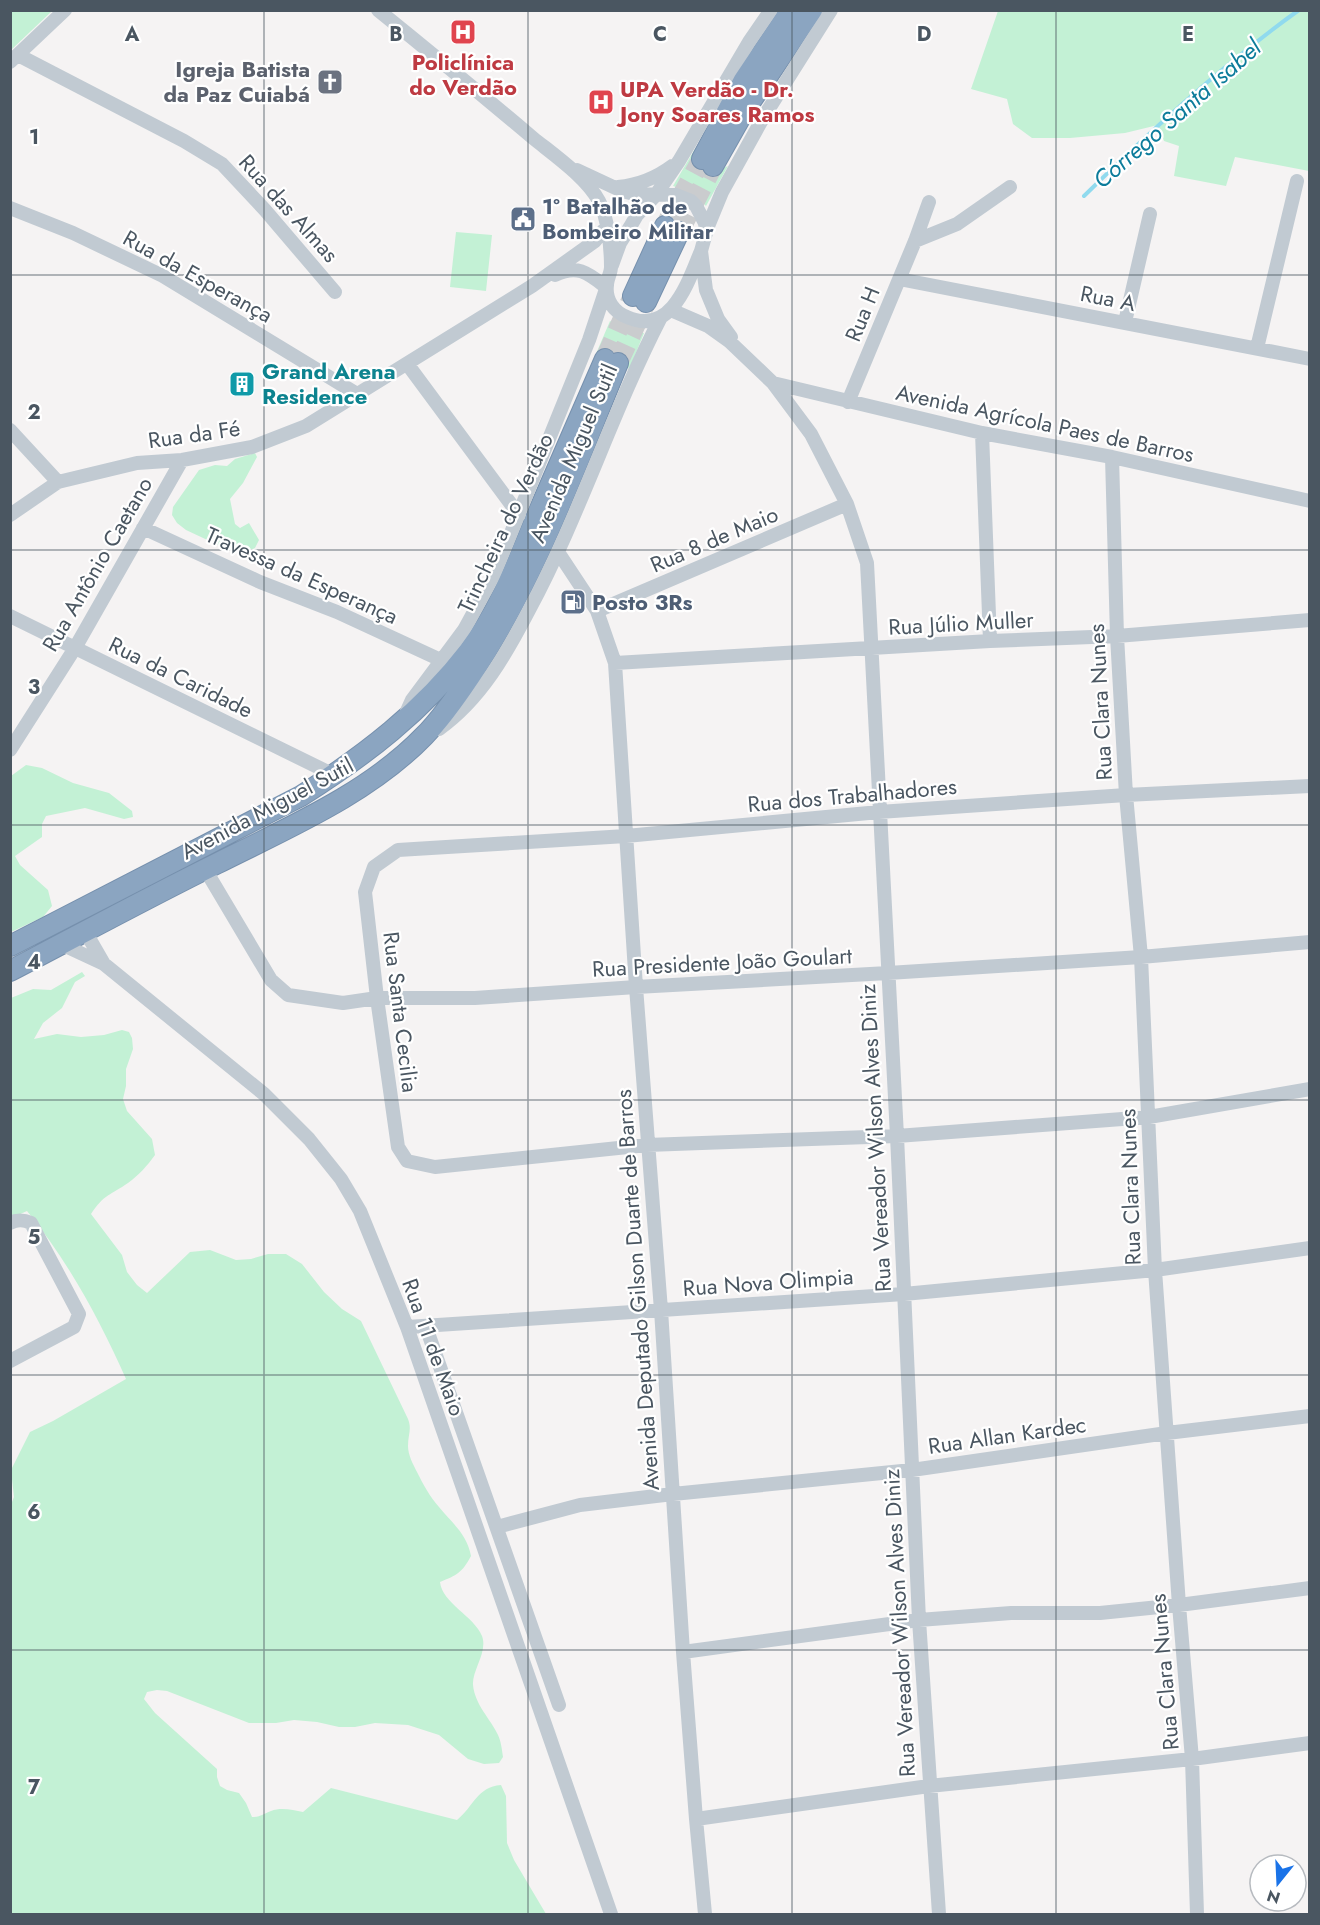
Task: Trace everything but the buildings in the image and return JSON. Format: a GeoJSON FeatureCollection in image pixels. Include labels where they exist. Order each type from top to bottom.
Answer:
{"type":"FeatureCollection","features":[{"type":"Feature","properties":{"kind":"highway"},"geometry":{"type":"LineString","coordinates":[[791,10],[744,80],[708,162],[812,10]]}},
{"type":"Feature","properties":{"kind":"highway"},"geometry":{"type":"LineString","coordinates":[[639,299],[672,229]]}},
{"type":"Feature","properties":{"kind":"highway","name":"Trincheira do Verdão"},"geometry":{"type":"LineString","coordinates":[[404,721],[421,706],[470,650],[501,600],[612,361],[542,544],[514,604],[492,644],[426,734]]}},
{"type":"Feature","properties":{"kind":"highway","name":"Avenida Miguel Sutil"},"geometry":{"type":"LineString","coordinates":[[10,946],[301,796],[377,744],[404,721]]}},
{"type":"Feature","properties":{"kind":"highway","name":"Avenida Miguel Sutil"},"geometry":{"type":"LineString","coordinates":[[10,971],[332,805],[395,762],[426,734]]}},
{"type":"Feature","properties":{"kind":"street"},"geometry":{"type":"LineString","coordinates":[[14,58],[65,10]]}},
{"type":"Feature","properties":{"kind":"street"},"geometry":{"type":"LineString","coordinates":[[378,10],[563,163],[597,198],[604,211],[607,226],[611,270]]}},
{"type":"Feature","properties":{"kind":"street"},"geometry":{"type":"LineString","coordinates":[[747,358],[708,326],[666,314],[646,321],[635,320],[621,314],[611,306],[606,287],[620,243],[678,161],[749,42],[771,10]]}},
{"type":"Feature","properties":{"kind":"street"},"geometry":{"type":"LineString","coordinates":[[747,358],[718,319],[706,290],[701,251],[722,192],[763,117],[831,10]]}},
{"type":"Feature","properties":{"kind":"street","name":"Rua das Almas"},"geometry":{"type":"LineString","coordinates":[[14,58],[184,141],[222,164],[335,292]]}},
{"type":"Feature","properties":{"kind":"street"},"geometry":{"type":"LineString","coordinates":[[612,188],[648,180],[678,161]]}},
{"type":"Feature","properties":{"kind":"street"},"geometry":{"type":"LineString","coordinates":[[563,163],[612,188],[634,194],[676,195],[691,201],[702,215],[706,233]]}},
{"type":"Feature","properties":{"kind":"street"},"geometry":{"type":"LineString","coordinates":[[1257,348],[1297,181]]}},
{"type":"Feature","properties":{"kind":"street"},"geometry":{"type":"LineString","coordinates":[[915,241],[957,224],[1010,187]]}},
{"type":"Feature","properties":{"kind":"street","name":"Rua H"},"geometry":{"type":"LineString","coordinates":[[848,402],[929,202]]}},
{"type":"Feature","properties":{"kind":"street","name":"Rua da Esperança"},"geometry":{"type":"LineString","coordinates":[[10,208],[73,233],[163,276],[357,394]]}},
{"type":"Feature","properties":{"kind":"street"},"geometry":{"type":"LineString","coordinates":[[1125,322],[1150,214]]}},
{"type":"Feature","properties":{"kind":"street","name":"Rua da Fé"},"geometry":{"type":"LineString","coordinates":[[10,515],[58,482],[137,463],[182,460],[252,447],[306,426],[408,365],[532,286],[595,241],[607,226]]}},
{"type":"Feature","properties":{"kind":"street","name":"Avenida Miguel Sutil"},"geometry":{"type":"LineString","coordinates":[[426,734],[438,730],[460,711],[484,685],[506,654],[558,552],[637,364],[666,314],[684,289],[701,251]]}},
{"type":"Feature","properties":{"kind":"street","name":"Rua da Fé"},"geometry":{"type":"LineString","coordinates":[[532,286],[567,270],[575,269],[585,272],[606,287]]}},
{"type":"Feature","properties":{"kind":"street","name":"Rua A"},"geometry":{"type":"LineString","coordinates":[[899,279],[1310,359]]}},
{"type":"Feature","properties":{"kind":"street","name":"Avenida Miguel Sutil"},"geometry":{"type":"LineString","coordinates":[[404,721],[412,700],[442,661],[478,606],[494,575],[589,340],[606,287]]}},
{"type":"Feature","properties":{"kind":"street","name":"Rua Vereador Wilson Alves Diniz"},"geometry":{"type":"LineString","coordinates":[[747,358],[773,383],[811,434],[847,504],[867,563],[897,1136],[919,1620],[939,1914]]}},
{"type":"Feature","properties":{"kind":"street"},"geometry":{"type":"LineString","coordinates":[[408,365],[519,515]]}},
{"type":"Feature","properties":{"kind":"street","name":"Avenida Agrícola Paes de Barros"},"geometry":{"type":"LineString","coordinates":[[773,383],[982,433],[1112,457],[1310,501]]}},
{"type":"Feature","properties":{"kind":"street"},"geometry":{"type":"LineString","coordinates":[[10,430],[58,482]]}},
{"type":"Feature","properties":{"kind":"street"},"geometry":{"type":"LineString","coordinates":[[982,433],[990,641]]}},
{"type":"Feature","properties":{"kind":"street","name":"Rua Clara Nunes"},"geometry":{"type":"LineString","coordinates":[[1112,457],[1117,636],[1126,795],[1141,957],[1155,1270],[1192,1759],[1197,1914]]}},
{"type":"Feature","properties":{"kind":"street","name":"Rua Antônio Caetano"},"geometry":{"type":"LineString","coordinates":[[10,750],[75,648],[182,460]]}},
{"type":"Feature","properties":{"kind":"street","name":"Rua 8 de Maio"},"geometry":{"type":"LineString","coordinates":[[597,611],[847,504]]}},
{"type":"Feature","properties":{"kind":"street","name":"Travessa da Esperança"},"geometry":{"type":"LineString","coordinates":[[143,528],[260,582],[337,612],[442,661]]}},
{"type":"Feature","properties":{"kind":"street","name":"Avenida Deputado Gilson Duarte de Barros"},"geometry":{"type":"LineString","coordinates":[[558,552],[597,611],[615,663],[683,1652],[705,1914]]}},
{"type":"Feature","properties":{"kind":"street"},"geometry":{"type":"LineString","coordinates":[[548,573],[572,574]]}},
{"type":"Feature","properties":{"kind":"street","name":"Rua da Caridade"},"geometry":{"type":"LineString","coordinates":[[10,616],[333,775]]}},
{"type":"Feature","properties":{"kind":"street","name":"Rua Júlio Muller"},"geometry":{"type":"LineString","coordinates":[[615,663],[990,641],[1117,636],[1310,620]]}},
{"type":"Feature","properties":{"kind":"street","name":"Rua dos Trabalhadores"},"geometry":{"type":"LineString","coordinates":[[398,850],[626,836],[879,812],[1126,795],[1310,786]]}},
{"type":"Feature","properties":{"kind":"street","name":"Rua Santa Cecilia"},"geometry":{"type":"LineString","coordinates":[[398,850],[374,867],[365,892],[398,1147],[407,1161],[435,1167],[647,1145],[897,1136],[1149,1117],[1310,1089]]}},
{"type":"Feature","properties":{"kind":"street","name":"Rua Presidente João Goulart"},"geometry":{"type":"LineString","coordinates":[[205,869],[271,980],[288,995],[343,1003],[377,998],[475,998],[888,973],[1141,957],[1310,942]]}},
{"type":"Feature","properties":{"kind":"street","name":"Rua 11 de Maio"},"geometry":{"type":"LineString","coordinates":[[85,931],[104,964]]}},
{"type":"Feature","properties":{"kind":"street","name":"Rua 11 de Maio"},"geometry":{"type":"LineString","coordinates":[[61,944],[104,964],[264,1094],[309,1139],[341,1179],[360,1211],[407,1327],[611,1914]]}},
{"type":"Feature","properties":{"kind":"street"},"geometry":{"type":"LineString","coordinates":[[10,1361],[74,1327],[79,1314],[31,1223],[24,1220],[13,1222]]}},
{"type":"Feature","properties":{"kind":"street","name":"Rua Nova Olimpia"},"geometry":{"type":"LineString","coordinates":[[407,1327],[904,1294],[1155,1270],[1310,1248]]}},
{"type":"Feature","properties":{"kind":"street","name":"Rua 11 de Maio"},"geometry":{"type":"LineString","coordinates":[[426,1327],[560,1705]]}},
{"type":"Feature","properties":{"kind":"street","name":"Rua Allan Kardec"},"geometry":{"type":"LineString","coordinates":[[497,1527],[579,1505],[912,1470],[1167,1433],[1310,1416]]}},
{"type":"Feature","properties":{"kind":"street"},"geometry":{"type":"LineString","coordinates":[[683,1652],[919,1620],[1011,1613],[1100,1613],[1310,1588]]}},
{"type":"Feature","properties":{"kind":"street"},"geometry":{"type":"LineString","coordinates":[[696,1819],[929,1786],[1192,1759],[1310,1743]]}},
{"type":"Feature","properties":{"kind":"green space"},"geometry":{"type":"Polygon","coordinates":[[[11,10],[52,10],[52,11],[11,50],[11,10]]]}},
{"type":"Feature","properties":{"kind":"green space"},"geometry":{"type":"Polygon","coordinates":[[[998,11],[1309,11],[1309,171],[1235,157],[1226,186],[1174,176],[1179,146],[1164,141],[1158,125],[1125,133],[1070,138],[1032,138],[1013,124],[1007,99],[971,89],[998,11]]]}},
{"type":"Feature","properties":{"kind":"green space"},"geometry":{"type":"Polygon","coordinates":[[[696,147],[695,152],[717,171],[728,166],[706,206],[694,193],[673,186],[696,147]]]}},
{"type":"Feature","properties":{"kind":"green space"},"geometry":{"type":"Polygon","coordinates":[[[456,232],[492,235],[486,291],[450,287],[456,232]]]}},
{"type":"Feature","properties":{"kind":"green space"},"geometry":{"type":"Polygon","coordinates":[[[610,321],[629,332],[644,333],[629,370],[624,359],[616,353],[606,352],[595,356],[610,321]]]}},
{"type":"Feature","properties":{"kind":"green space"},"geometry":{"type":"Polygon","coordinates":[[[255,453],[257,457],[243,483],[230,499],[235,524],[240,528],[249,523],[259,540],[255,548],[242,554],[233,552],[186,530],[177,523],[172,515],[173,507],[199,470],[215,465],[227,466],[235,459],[255,453]]]}},
{"type":"Feature","properties":{"kind":"green space"},"geometry":{"type":"Polygon","coordinates":[[[26,765],[42,768],[73,783],[109,793],[132,811],[133,817],[124,819],[85,808],[46,816],[42,824],[42,837],[15,856],[20,865],[48,890],[52,906],[43,917],[11,932],[11,776],[26,765]]]}},
{"type":"Feature","properties":{"kind":"green space"},"geometry":{"type":"Polygon","coordinates":[[[82,972],[85,976],[75,982],[62,1008],[43,1023],[34,1039],[57,1034],[81,1037],[104,1035],[122,1030],[129,1032],[133,1049],[126,1069],[123,1099],[127,1111],[152,1139],[155,1155],[136,1177],[104,1199],[91,1214],[122,1255],[127,1272],[147,1293],[190,1252],[210,1250],[236,1260],[268,1254],[286,1254],[302,1264],[324,1292],[342,1309],[361,1321],[408,1419],[410,1429],[408,1449],[414,1466],[430,1495],[458,1529],[469,1548],[471,1556],[462,1570],[440,1582],[446,1596],[472,1622],[482,1636],[482,1655],[473,1679],[474,1692],[499,1737],[503,1757],[499,1763],[484,1764],[468,1759],[439,1735],[408,1725],[375,1723],[339,1727],[294,1720],[249,1723],[167,1691],[147,1692],[144,1699],[155,1713],[217,1769],[220,1786],[239,1793],[252,1817],[279,1809],[303,1812],[331,1788],[457,1820],[486,1789],[501,1785],[506,1796],[507,1843],[514,1860],[546,1914],[11,1914],[10,1507],[14,1497],[11,1470],[30,1432],[126,1379],[82,1292],[42,1230],[27,1211],[11,1218],[11,998],[33,989],[51,990],[82,972]]]}},
{"type":"Feature","properties":{"kind":"waterway","name":"Córrego Santa Isabel"},"geometry":{"type":"LineString","coordinates":[[1084,196],[1188,98],[1299,10]]}},
{"type":"Feature","properties":{"kind":"tunnel"},"geometry":{"type":"LineString","coordinates":[[665,226],[702,159]]}},
{"type":"Feature","properties":{"kind":"tunnel"},"geometry":{"type":"LineString","coordinates":[[679,232],[713,166]]}},
{"type":"Feature","properties":{"kind":"tunnel"},"geometry":{"type":"LineString","coordinates":[[605,359],[633,296]]}},
{"type":"Feature","properties":{"kind":"tunnel"},"geometry":{"type":"LineString","coordinates":[[618,363],[646,302]]}},
{"type":"Feature","properties":{"kind":"place","name":"Policlínica do Verdão"},"geometry":{"type":"Point","coordinates":[463,32]}},
{"type":"Feature","properties":{"kind":"place","name":"Igreja Batista da Paz Cuiabá"},"geometry":{"type":"Point","coordinates":[330,82]}},
{"type":"Feature","properties":{"kind":"place","name":"UPA Verdão - Dr. Jony Soares Ramos"},"geometry":{"type":"Point","coordinates":[601,102]}},
{"type":"Feature","properties":{"kind":"place","name":"1º Batalhão de Bombeiro Militar"},"geometry":{"type":"Point","coordinates":[523,219]}},
{"type":"Feature","properties":{"kind":"place","name":"Grand Arena Residence"},"geometry":{"type":"Point","coordinates":[242,384]}},
{"type":"Feature","properties":{"kind":"place","name":"Posto 3Rs"},"geometry":{"type":"Point","coordinates":[573,602]}}]}
